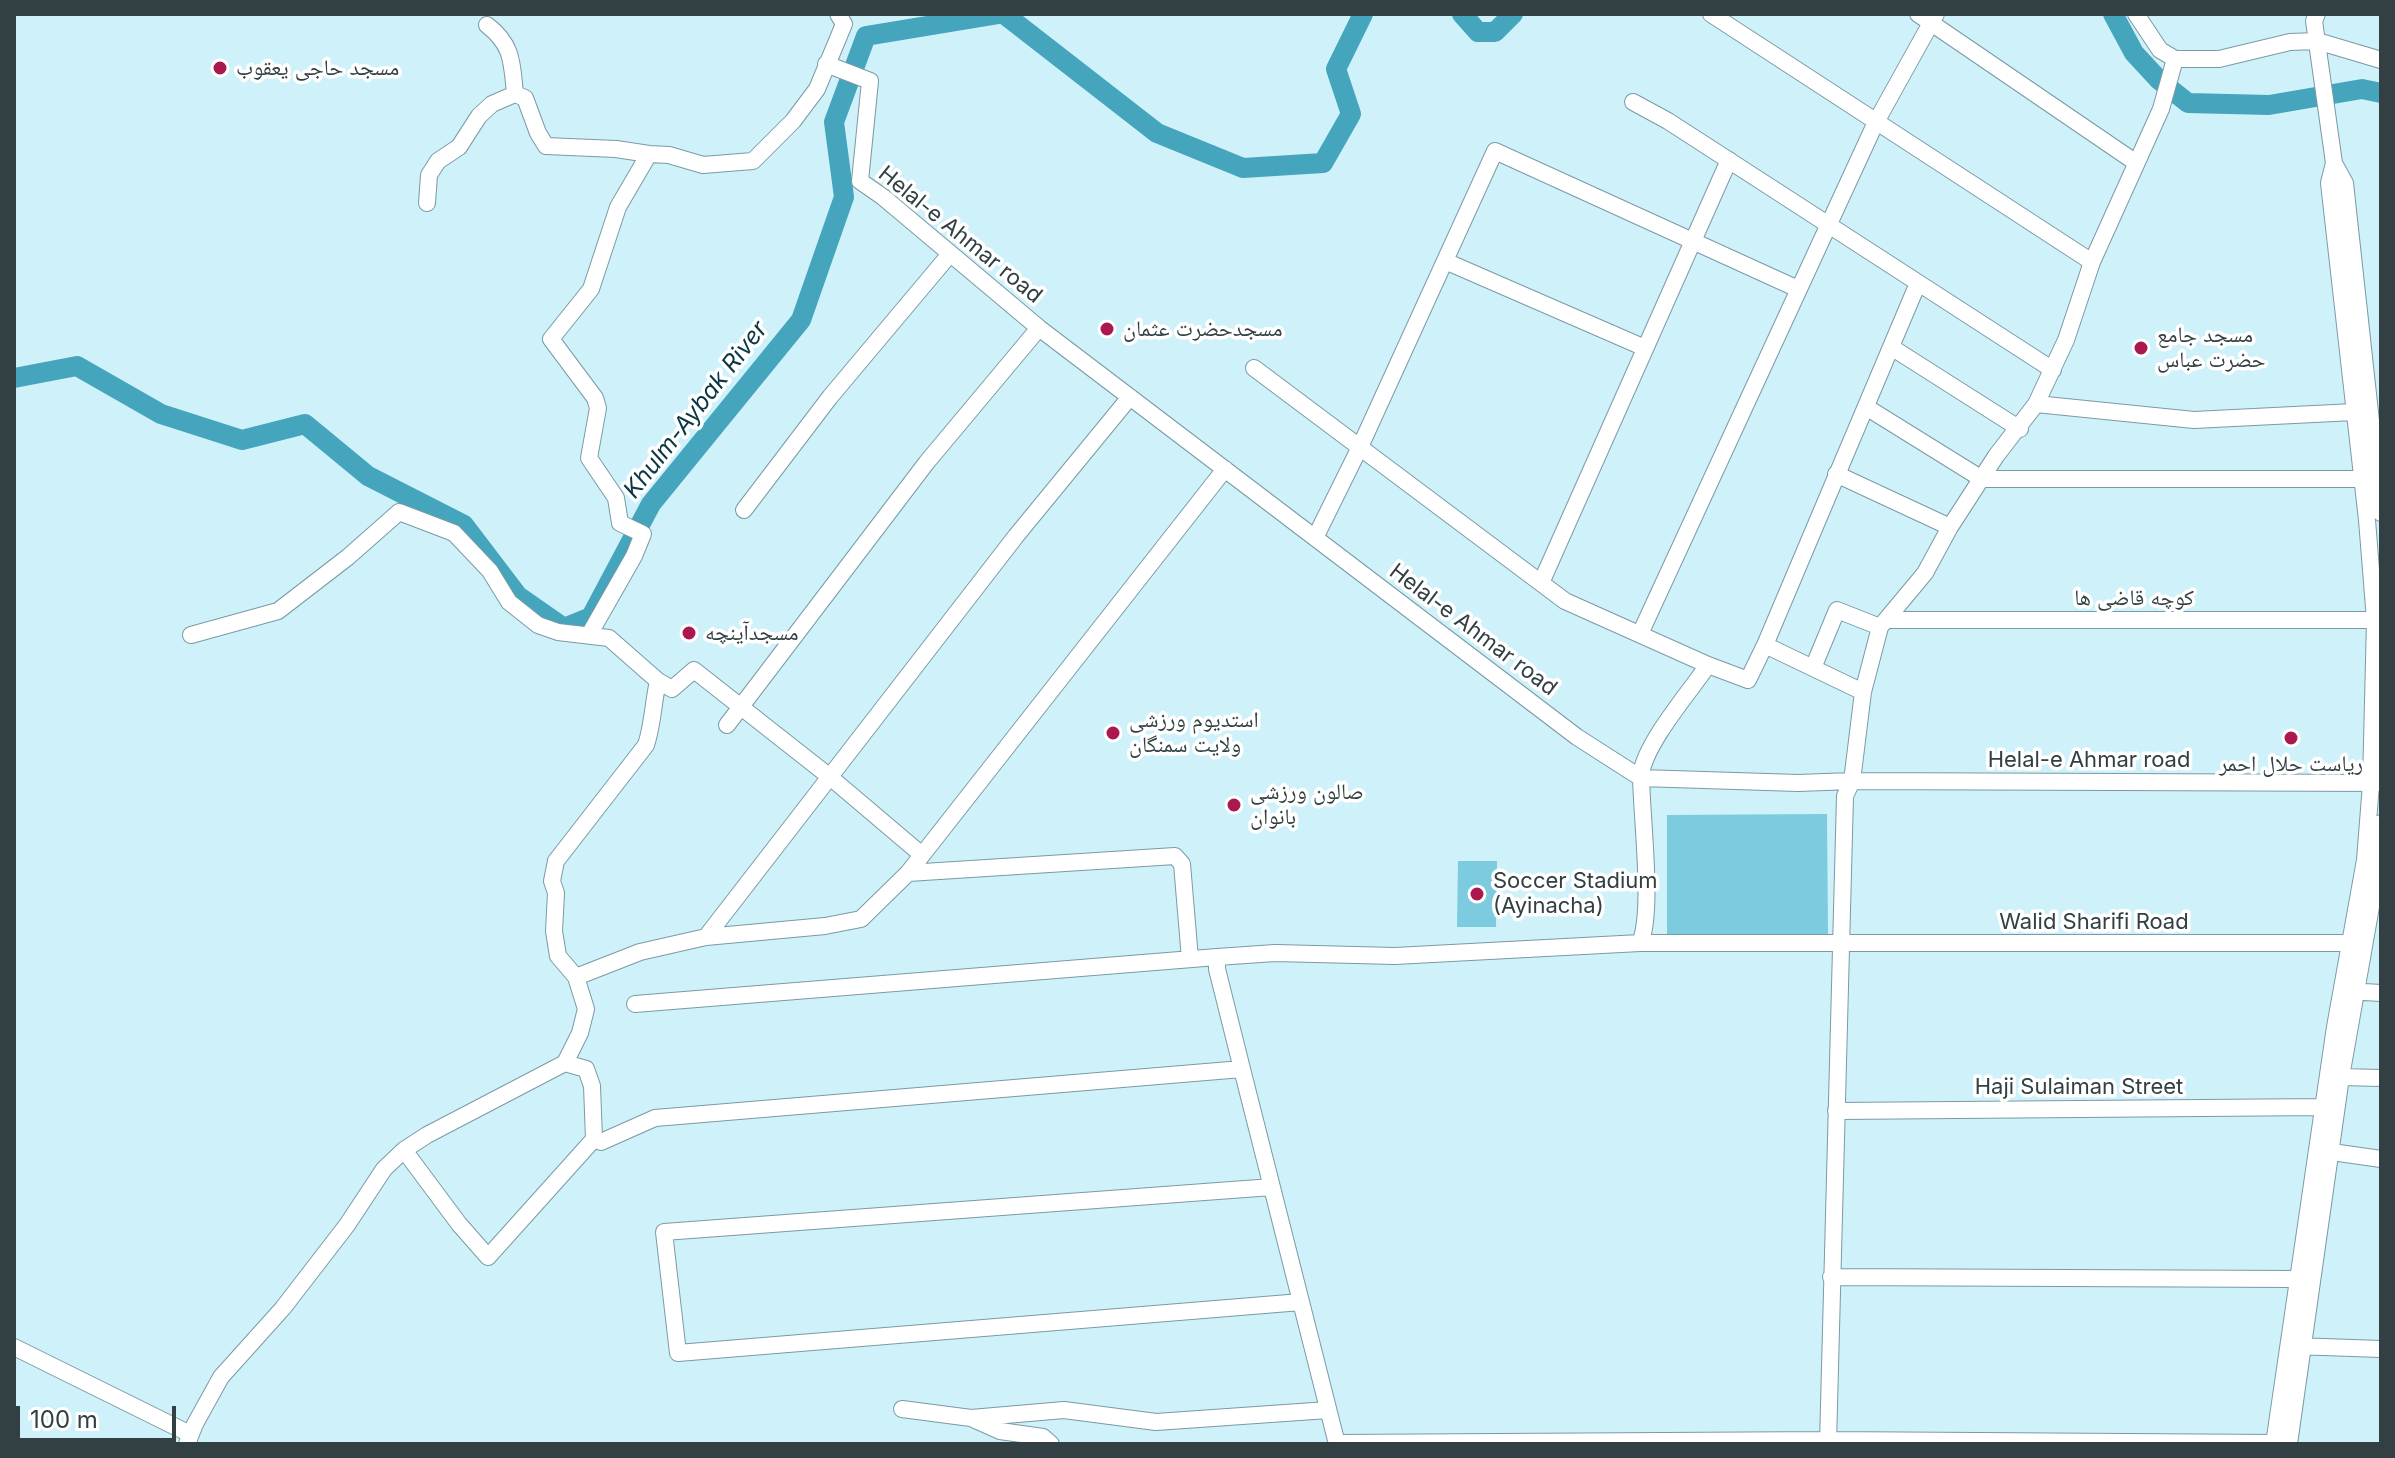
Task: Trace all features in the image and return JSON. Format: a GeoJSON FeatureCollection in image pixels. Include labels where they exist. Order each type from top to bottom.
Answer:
{"type":"FeatureCollection","features":[{"type":"Feature","properties":{"kind":"street"},"geometry":{"type":"LineString","coordinates":[[427,203],[429,175],[438,161],[459,147],[479,116],[492,104],[515,94],[525,98],[546,146],[669,155],[703,165],[753,161],[793,121],[817,89],[844,24],[838,14]]}},
{"type":"Feature","properties":{"kind":"street"},"geometry":{"type":"LineString","coordinates":[[1711,14],[2092,262]]}},
{"type":"Feature","properties":{"kind":"street"},"geometry":{"type":"LineString","coordinates":[[2136,14],[2174,65]]}},
{"type":"Feature","properties":{"kind":"street"},"geometry":{"type":"LineString","coordinates":[[1217,957],[1217,969],[1336,1444],[2279,1444],[2332,1152],[2348,991],[2348,943],[2376,784],[2378,620],[2329,183],[2334,163],[2332,136],[2313,16]]}},
{"type":"Feature","properties":{"kind":"street"},"geometry":{"type":"LineString","coordinates":[[1640,634],[1828,224],[1928,17],[2135,162]]}},
{"type":"Feature","properties":{"kind":"street"},"geometry":{"type":"LineString","coordinates":[[487,25],[506,43],[512,60],[515,94]]}},
{"type":"Feature","properties":{"kind":"street"},"geometry":{"type":"LineString","coordinates":[[2174,65],[2219,59],[2290,42],[2381,60]]}},
{"type":"Feature","properties":{"kind":"street","name":"Helal-e Ahmar road"},"geometry":{"type":"LineString","coordinates":[[826,64],[870,81],[860,181],[1039,328],[1577,737],[1641,778],[1798,783],[2376,784]]}},
{"type":"Feature","properties":{"kind":"street"},"geometry":{"type":"LineString","coordinates":[[1828,1442],[1845,796],[1852,781],[1863,692],[1884,623],[1925,573],[1950,527],[1996,456],[2020,429],[2036,404],[2053,370],[2092,262],[2161,109],[2174,65]]}},
{"type":"Feature","properties":{"kind":"street"},"geometry":{"type":"LineString","coordinates":[[1633,102],[1729,160],[2053,370]]}},
{"type":"Feature","properties":{"kind":"street"},"geometry":{"type":"LineString","coordinates":[[1315,538],[1360,447],[1495,151],[1798,289]]}},
{"type":"Feature","properties":{"kind":"street"},"geometry":{"type":"LineString","coordinates":[[589,635],[634,556],[643,534],[620,523],[616,498],[589,458],[598,408],[595,398],[551,339],[591,289],[618,207],[649,154]]}},
{"type":"Feature","properties":{"kind":"street"},"geometry":{"type":"LineString","coordinates":[[1541,583],[1729,160]]}},
{"type":"Feature","properties":{"kind":"street"},"geometry":{"type":"LineString","coordinates":[[2334,163],[2345,183],[2381,513]]}},
{"type":"Feature","properties":{"kind":"street"},"geometry":{"type":"LineString","coordinates":[[744,510],[830,397],[950,254]]}},
{"type":"Feature","properties":{"kind":"street"},"geometry":{"type":"LineString","coordinates":[[1445,261],[1645,348]]}},
{"type":"Feature","properties":{"kind":"street"},"geometry":{"type":"LineString","coordinates":[[1254,368],[1565,601],[1748,680],[1918,283]]}},
{"type":"Feature","properties":{"kind":"street"},"geometry":{"type":"LineString","coordinates":[[727,725],[909,484],[1039,328]]}},
{"type":"Feature","properties":{"kind":"street"},"geometry":{"type":"LineString","coordinates":[[1891,347],[2020,429]]}},
{"type":"Feature","properties":{"kind":"street"},"geometry":{"type":"LineString","coordinates":[[706,937],[1016,536],[1130,397]]}},
{"type":"Feature","properties":{"kind":"street"},"geometry":{"type":"LineString","coordinates":[[2036,404],[2194,420],[2354,412]]}},
{"type":"Feature","properties":{"kind":"street"},"geometry":{"type":"LineString","coordinates":[[1866,407],[1982,479],[2362,479]]}},
{"type":"Feature","properties":{"kind":"street"},"geometry":{"type":"LineString","coordinates":[[576,977],[640,952],[706,937],[825,926],[861,919],[908,873],[1225,469]]}},
{"type":"Feature","properties":{"kind":"street"},"geometry":{"type":"LineString","coordinates":[[1836,474],[1950,527]]}},
{"type":"Feature","properties":{"kind":"street"},"geometry":{"type":"LineString","coordinates":[[191,635],[278,611],[348,557],[399,512],[454,533],[490,571],[509,602],[538,625],[558,632],[609,638],[658,681],[672,689],[694,670],[830,777],[922,855]]}},
{"type":"Feature","properties":{"kind":"street"},"geometry":{"type":"LineString","coordinates":[[1813,668],[1837,610],[1884,623]]}},
{"type":"Feature","properties":{"kind":"street","name":"کوچه قاضی ها"},"geometry":{"type":"LineString","coordinates":[[1884,623],[2378,620]]}},
{"type":"Feature","properties":{"kind":"street"},"geometry":{"type":"LineString","coordinates":[[1765,645],[1863,692]]}},
{"type":"Feature","properties":{"kind":"street"},"geometry":{"type":"LineString","coordinates":[[1640,943],[1645,931],[1646,891],[1643,763],[1708,665]]}},
{"type":"Feature","properties":{"kind":"street"},"geometry":{"type":"LineString","coordinates":[[14,1347],[189,1439],[221,1377],[283,1308],[347,1225],[384,1169],[404,1150],[427,1135],[565,1063],[580,1033],[586,1009],[576,977],[558,956],[554,931],[556,893],[552,881],[556,861],[646,745],[653,724],[652,707],[658,681]]}},
{"type":"Feature","properties":{"kind":"street"},"geometry":{"type":"LineString","coordinates":[[2297,1346],[2297,1279],[2323,1107],[2375,884],[2381,823]]}},
{"type":"Feature","properties":{"kind":"street"},"geometry":{"type":"LineString","coordinates":[[908,873],[1175,856],[1182,864],[1190,959]]}},
{"type":"Feature","properties":{"kind":"street","name":"Walid Sharifi Road"},"geometry":{"type":"LineString","coordinates":[[635,1004],[1275,953],[1395,956],[1640,943],[2348,943]]}},
{"type":"Feature","properties":{"kind":"street"},"geometry":{"type":"LineString","coordinates":[[2348,991],[2381,993]]}},
{"type":"Feature","properties":{"kind":"street"},"geometry":{"type":"LineString","coordinates":[[404,1150],[459,1224],[488,1257],[594,1139],[592,1086],[586,1069],[565,1063]]}},
{"type":"Feature","properties":{"kind":"street"},"geometry":{"type":"LineString","coordinates":[[594,1139],[601,1142],[655,1118],[1242,1069]]}},
{"type":"Feature","properties":{"kind":"street"},"geometry":{"type":"LineString","coordinates":[[2341,1077],[2381,1078]]}},
{"type":"Feature","properties":{"kind":"street","name":"Haji Sulaiman Street"},"geometry":{"type":"LineString","coordinates":[[1836,1111],[2323,1107]]}},
{"type":"Feature","properties":{"kind":"street"},"geometry":{"type":"LineString","coordinates":[[2332,1152],[2381,1159]]}},
{"type":"Feature","properties":{"kind":"street"},"geometry":{"type":"LineString","coordinates":[[1272,1187],[664,1232],[678,1353],[1301,1302]]}},
{"type":"Feature","properties":{"kind":"street"},"geometry":{"type":"LineString","coordinates":[[1831,1277],[2297,1279]]}},
{"type":"Feature","properties":{"kind":"street"},"geometry":{"type":"LineString","coordinates":[[2297,1346],[2381,1349]]}},
{"type":"Feature","properties":{"kind":"street"},"geometry":{"type":"LineString","coordinates":[[902,1409],[971,1418],[1064,1410],[1156,1422],[1328,1410]]}},
{"type":"Feature","properties":{"kind":"street"},"geometry":{"type":"LineString","coordinates":[[971,1418],[1000,1431],[1043,1437],[1051,1444]]}},
{"type":"Feature","properties":{"kind":"shaded area"},"geometry":{"type":"Polygon","coordinates":[[[1827,814],[1828,934],[1667,935],[1667,815],[1827,814]]]}},
{"type":"Feature","properties":{"kind":"shaded area","name":"Soccer Stadium (Ayinacha)"},"geometry":{"type":"Polygon","coordinates":[[[1458,861],[1497,861],[1496,927],[1457,927],[1458,861]]]}},
{"type":"Feature","properties":{"kind":"waterway","name":"Khulm-Aybak River"},"geometry":{"type":"LineString","coordinates":[[14,378],[77,366],[161,414],[242,440],[305,424],[368,476],[464,525],[518,596],[564,628],[591,617],[651,504],[801,320],[844,197],[834,122],[866,36],[999,14]]}},
{"type":"Feature","properties":{"kind":"waterway","name":"Khulm-Aybak River"},"geometry":{"type":"LineString","coordinates":[[1004,14],[1157,133],[1243,168],[1323,163],[1351,114],[1336,69],[1363,14]]}},
{"type":"Feature","properties":{"kind":"waterway","name":"Khulm-Aybak River"},"geometry":{"type":"LineString","coordinates":[[1462,14],[1478,32],[1495,32],[1513,14]]}},
{"type":"Feature","properties":{"kind":"waterway","name":"Khulm-Aybak River"},"geometry":{"type":"LineString","coordinates":[[2113,14],[2134,53],[2159,80],[2188,103],[2269,105],[2362,89],[2381,93]]}},
{"type":"Feature","properties":{"kind":"place","name":"مسجد حاجی یعقوب"},"geometry":{"type":"Point","coordinates":[220,68]}},
{"type":"Feature","properties":{"kind":"place","name":"مسجدحضرت عثمان"},"geometry":{"type":"Point","coordinates":[1107,329]}},
{"type":"Feature","properties":{"kind":"place","name":"مسجد جامع حضرت عباس"},"geometry":{"type":"Point","coordinates":[2141,348]}},
{"type":"Feature","properties":{"kind":"place","name":"مسجدآینچه"},"geometry":{"type":"Point","coordinates":[689,633]}},
{"type":"Feature","properties":{"kind":"place","name":"استدیوم ورزشی ولایت سمنگان"},"geometry":{"type":"Point","coordinates":[1113,733]}},
{"type":"Feature","properties":{"kind":"place","name":"ریاست حلال احمر"},"geometry":{"type":"Point","coordinates":[2291,738]}},
{"type":"Feature","properties":{"kind":"place","name":"صالون ورزشی بانوان"},"geometry":{"type":"Point","coordinates":[1234,805]}},
{"type":"Feature","properties":{"kind":"place","name":"Soccer Stadium (Ayinacha)"},"geometry":{"type":"Point","coordinates":[1477,894]}}]}
